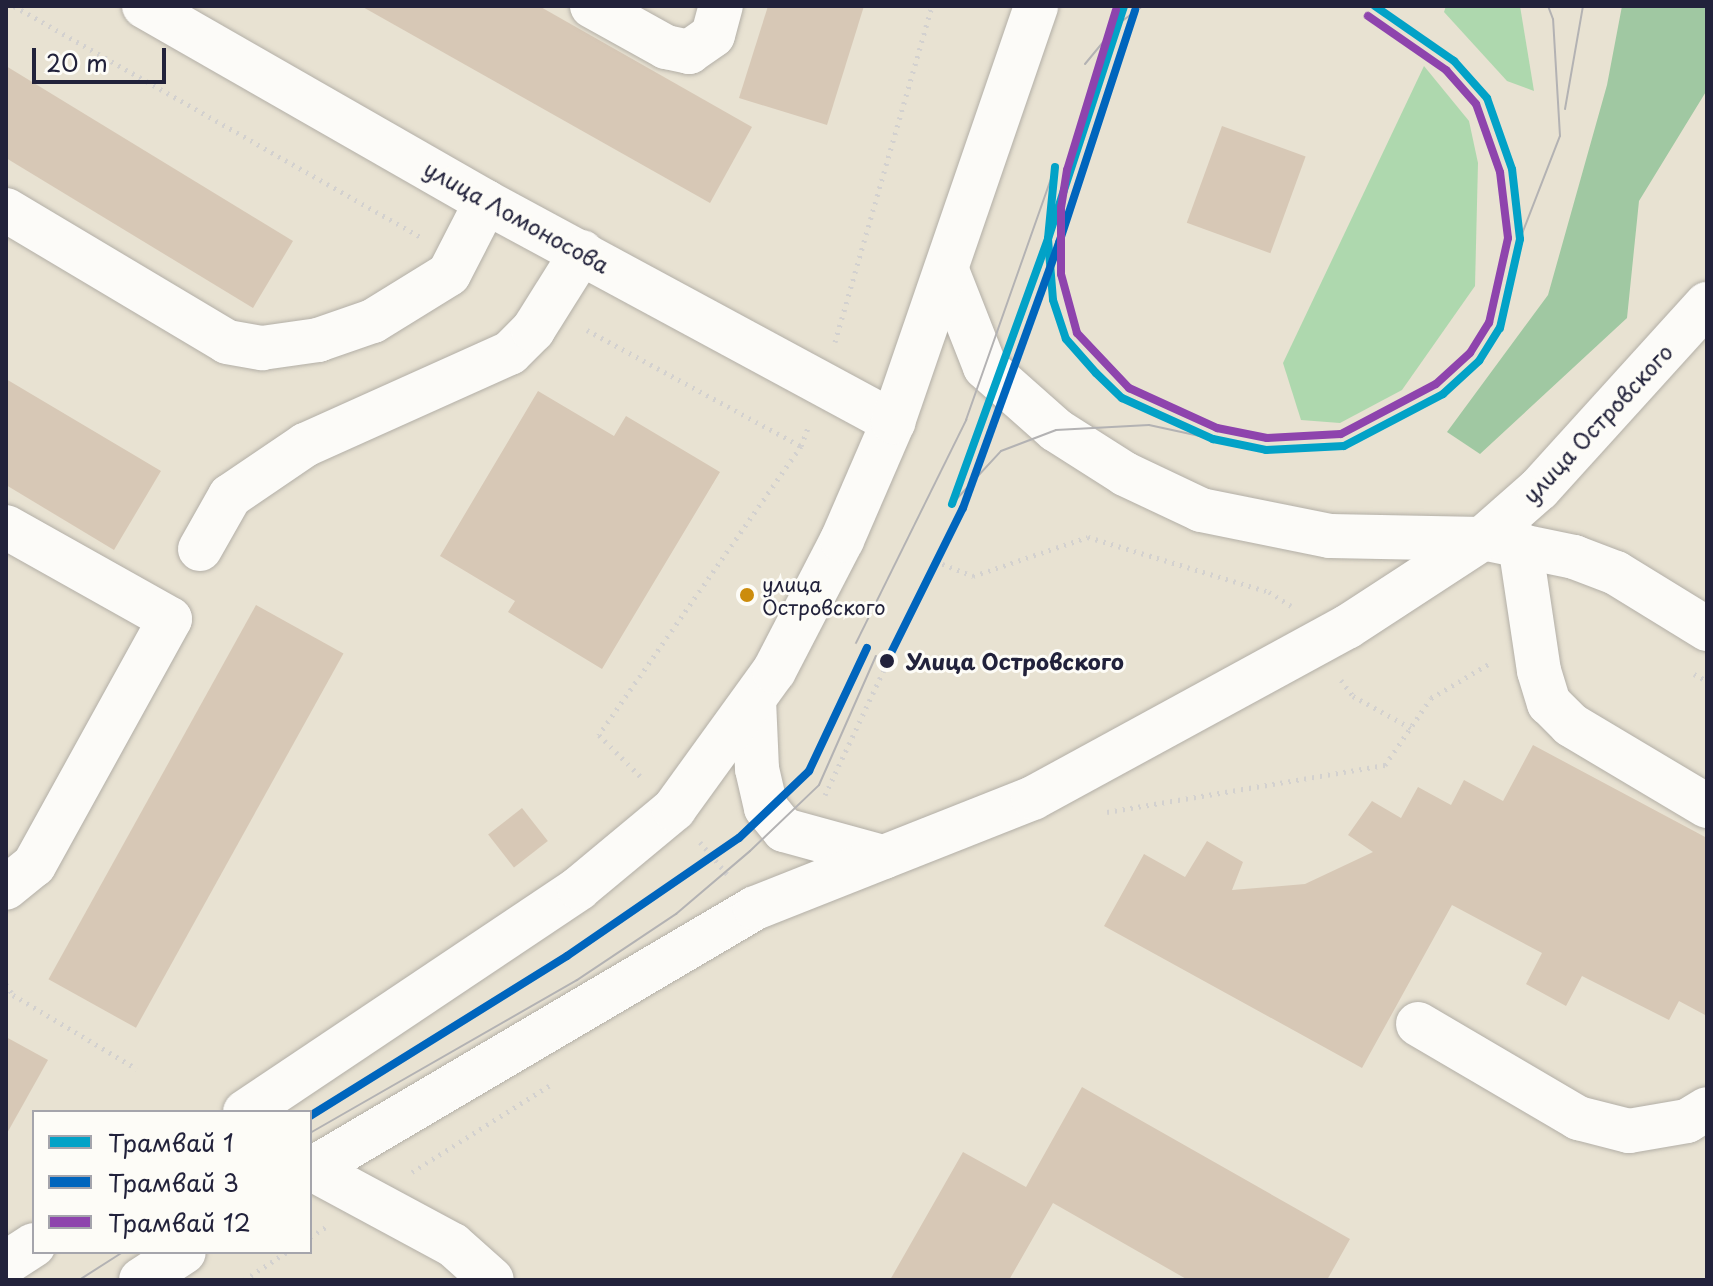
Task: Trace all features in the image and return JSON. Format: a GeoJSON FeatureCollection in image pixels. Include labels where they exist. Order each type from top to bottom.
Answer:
{"type":"FeatureCollection","features":[{"type":"Feature","properties":{"kind":"main road","name":"улица Ломоносова"},"geometry":{"type":"LineString","coordinates":[[144,6],[486,202],[893,422]]}},
{"type":"Feature","properties":{"kind":"main road"},"geometry":{"type":"LineString","coordinates":[[592,6],[666,47],[689,52],[713,35],[721,6]]}},
{"type":"Feature","properties":{"kind":"main road"},"geometry":{"type":"LineString","coordinates":[[261,1108],[614,858],[674,809],[754,700],[774,671],[842,540],[893,422],[948,273],[1036,6]]}},
{"type":"Feature","properties":{"kind":"main road"},"geometry":{"type":"LineString","coordinates":[[6,210],[227,342],[262,348],[318,340],[373,321],[449,274],[486,202]]}},
{"type":"Feature","properties":{"kind":"main road"},"geometry":{"type":"LineString","coordinates":[[200,549],[230,496],[305,445],[510,353],[533,330],[582,252]]}},
{"type":"Feature","properties":{"kind":"main road"},"geometry":{"type":"LineString","coordinates":[[948,273],[985,367],[997,381],[1056,430],[1125,474],[1201,510],[1330,536],[1501,541],[1616,573],[1707,629]]}},
{"type":"Feature","properties":{"kind":"main road","name":"улица Островского"},"geometry":{"type":"LineString","coordinates":[[312,1168],[755,908],[1046,791],[1318,645],[1501,541],[1539,489],[1707,304]]}},
{"type":"Feature","properties":{"kind":"main road"},"geometry":{"type":"LineString","coordinates":[[6,527],[170,619],[34,865],[6,888]]}},
{"type":"Feature","properties":{"kind":"main road"},"geometry":{"type":"LineString","coordinates":[[1501,541],[1530,609],[1549,703],[1571,725],[1707,806]]}},
{"type":"Feature","properties":{"kind":"main road"},"geometry":{"type":"LineString","coordinates":[[754,700],[757,769],[766,808],[784,830],[883,857]]}},
{"type":"Feature","properties":{"kind":"main road"},"geometry":{"type":"LineString","coordinates":[[1418,1024],[1578,1118],[1629,1131],[1687,1121],[1707,1109]]}},
{"type":"Feature","properties":{"kind":"main road"},"geometry":{"type":"LineString","coordinates":[[312,1170],[370,1198],[453,1245],[492,1280]]}},
{"type":"Feature","properties":{"kind":"main road"},"geometry":{"type":"LineString","coordinates":[[6,1263],[32,1246]]}},
{"type":"Feature","properties":{"kind":"main road"},"geometry":{"type":"LineString","coordinates":[[141,1280],[181,1254]]}},
{"type":"Feature","properties":{"kind":"path"},"geometry":{"type":"LineString","coordinates":[[832,356],[932,6]]}},
{"type":"Feature","properties":{"kind":"path"},"geometry":{"type":"LineString","coordinates":[[825,795],[935,561],[973,576],[1088,537],[1269,592],[1298,611]]}},
{"type":"Feature","properties":{"kind":"path"},"geometry":{"type":"LineString","coordinates":[[1099,813],[1385,765],[1431,698],[1488,668],[1530,609]]}},
{"type":"Feature","properties":{"kind":"path"},"geometry":{"type":"LineString","coordinates":[[1681,666],[1707,681]]}},
{"type":"Feature","properties":{"kind":"path"},"geometry":{"type":"LineString","coordinates":[[6,984],[13,995],[137,1069]]}},
{"type":"Feature","properties":{"kind":"path"},"geometry":{"type":"LineString","coordinates":[[312,1236],[555,1082]]}},
{"type":"Feature","properties":{"kind":"path"},"geometry":{"type":"LineString","coordinates":[[244,1280],[284,1254]]}},
{"type":"Feature","properties":{"kind":"green space"},"geometry":{"type":"Polygon","coordinates":[[[1446,6],[1520,6],[1534,91],[1507,81],[1444,12],[1446,6]]]}},
{"type":"Feature","properties":{"kind":"green space"},"geometry":{"type":"Polygon","coordinates":[[[1622,6],[1707,6],[1707,90],[1639,201],[1627,318],[1480,454],[1447,432],[1548,295],[1607,85],[1622,6]]]}},
{"type":"Feature","properties":{"kind":"green space"},"geometry":{"type":"Polygon","coordinates":[[[1424,66],[1469,121],[1478,163],[1475,286],[1402,390],[1340,423],[1301,420],[1283,363],[1424,66]]]}},
{"type":"Feature","properties":{"kind":"building"},"geometry":{"type":"Polygon","coordinates":[[[361,6],[539,6],[752,127],[710,203],[361,6]]]}},
{"type":"Feature","properties":{"kind":"building"},"geometry":{"type":"Polygon","coordinates":[[[768,6],[864,6],[827,125],[739,98],[768,6]]]}},
{"type":"Feature","properties":{"kind":"building"},"geometry":{"type":"Polygon","coordinates":[[[6,66],[293,241],[253,308],[6,158],[6,66]]]}},
{"type":"Feature","properties":{"kind":"building"},"geometry":{"type":"Polygon","coordinates":[[[1222,126],[1306,156],[1270,253],[1187,223],[1222,126]]]}},
{"type":"Feature","properties":{"kind":"building"},"geometry":{"type":"Polygon","coordinates":[[[6,379],[161,471],[114,550],[6,485],[6,379]]]}},
{"type":"Feature","properties":{"kind":"building"},"geometry":{"type":"Polygon","coordinates":[[[538,391],[614,436],[626,416],[720,472],[602,669],[508,612],[515,601],[440,556],[538,391]]]}},
{"type":"Feature","properties":{"kind":"building"},"geometry":{"type":"Polygon","coordinates":[[[256,605],[343,653],[136,1028],[49,979],[256,605]]]}},
{"type":"Feature","properties":{"kind":"building"},"geometry":{"type":"Polygon","coordinates":[[[1533,745],[1707,838],[1707,1016],[1679,1001],[1669,1020],[1582,976],[1566,1006],[1526,984],[1542,953],[1452,905],[1362,1068],[1104,926],[1144,854],[1185,877],[1207,841],[1243,862],[1232,890],[1305,884],[1373,852],[1348,835],[1372,801],[1401,818],[1418,787],[1451,805],[1464,780],[1503,801],[1533,745]]]}},
{"type":"Feature","properties":{"kind":"building"},"geometry":{"type":"Polygon","coordinates":[[[522,808],[548,841],[514,868],[488,834],[522,808]]]}},
{"type":"Feature","properties":{"kind":"building"},"geometry":{"type":"Polygon","coordinates":[[[6,1037],[48,1060],[6,1135],[6,1037]]]}},
{"type":"Feature","properties":{"kind":"building"},"geometry":{"type":"Polygon","coordinates":[[[1082,1087],[1350,1239],[1327,1280],[1188,1280],[1053,1203],[1009,1280],[890,1280],[963,1152],[1026,1187],[1082,1087]]]}},
{"type":"Feature","properties":{"kind":"tram line","name":"1"},"geometry":{"type":"LineString","coordinates":[[952,504],[1048,239],[1124,6]]}},
{"type":"Feature","properties":{"kind":"tram line"},"geometry":{"type":"LineString","coordinates":[[1085,64],[1118,24],[1143,6]]}},
{"type":"Feature","properties":{"kind":"tram line","name":"1"},"geometry":{"type":"LineString","coordinates":[[1055,167],[1048,239],[1053,300],[1066,339],[1096,373],[1122,398],[1213,439],[1266,450],[1344,446],[1443,394],[1479,361],[1500,328],[1520,239],[1512,169],[1487,98],[1454,61],[1375,6]]}},
{"type":"Feature","properties":{"kind":"tram line"},"geometry":{"type":"LineString","coordinates":[[1520,239],[1560,136],[1553,19],[1548,6]]}},
{"type":"Feature","properties":{"kind":"tram line"},"geometry":{"type":"LineString","coordinates":[[1565,109],[1583,6]]}},
{"type":"Feature","properties":{"kind":"tram line","name":"12"},"geometry":{"type":"LineString","coordinates":[[1116,10],[1067,170],[1061,207],[1061,274],[1077,333],[1129,388],[1217,428],[1267,438],[1341,434],[1436,384],[1470,353],[1489,323],[1508,238],[1500,172],[1476,104],[1446,70],[1368,16]]}},
{"type":"Feature","properties":{"kind":"tram line","name":"3"},"geometry":{"type":"LineString","coordinates":[[887,661],[963,508],[1059,243],[1135,10]]}},
{"type":"Feature","properties":{"kind":"tram line"},"geometry":{"type":"LineString","coordinates":[[856,643],[966,420],[1055,167]]}},
{"type":"Feature","properties":{"kind":"tram line"},"geometry":{"type":"LineString","coordinates":[[952,504],[1001,451],[1056,430],[1149,425],[1213,439]]}},
{"type":"Feature","properties":{"kind":"tram line","name":"3"},"geometry":{"type":"LineString","coordinates":[[312,1115],[567,956],[739,838],[809,771],[867,648]]}},
{"type":"Feature","properties":{"kind":"tram line"},"geometry":{"type":"LineString","coordinates":[[312,1132],[577,980],[676,914],[750,851],[819,785],[876,656]]}},
{"type":"Feature","properties":{"kind":"tram line"},"geometry":{"type":"LineString","coordinates":[[79,1280],[120,1254]]}},
{"type":"Feature","properties":{"kind":"place","name":"улица Островского"},"geometry":{"type":"Point","coordinates":[747,595]}},
{"type":"Feature","properties":{"kind":"place","name":"Улица Островского"},"geometry":{"type":"Point","coordinates":[887,661]}}]}
